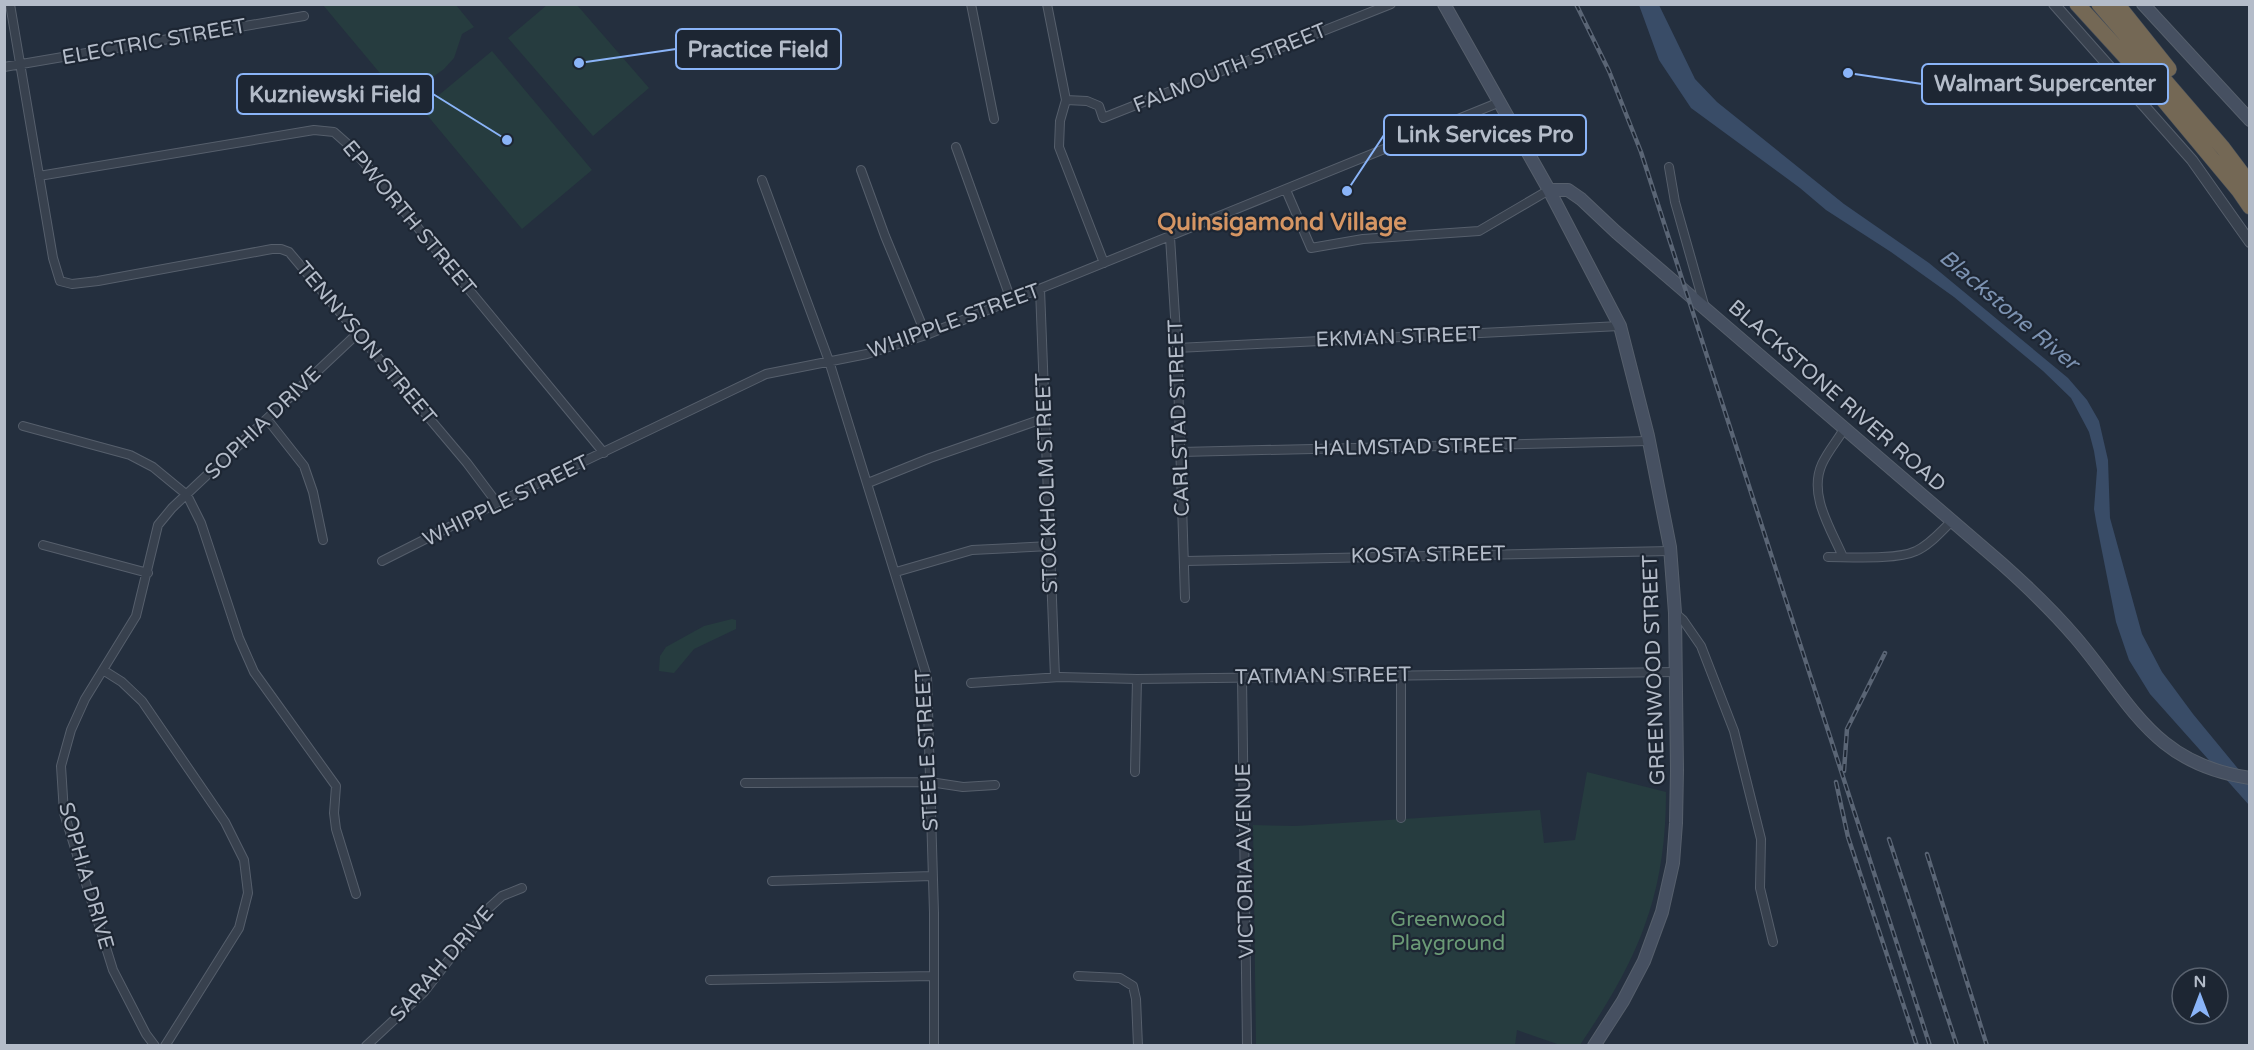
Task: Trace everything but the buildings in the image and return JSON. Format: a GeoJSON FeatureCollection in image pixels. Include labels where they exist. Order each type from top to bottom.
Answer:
{"type":"FeatureCollection","features":[{"type":"Feature","properties":{"kind":"highway"},"geometry":{"type":"LineString","coordinates":[[2077,4],[2157,92],[2233,182],[2250,207]]}},
{"type":"Feature","properties":{"kind":"highway"},"geometry":{"type":"LineString","coordinates":[[2099,4],[2223,148]]}},
{"type":"Feature","properties":{"kind":"highway"},"geometry":{"type":"LineString","coordinates":[[2117,4],[2160,57],[2250,184]]}},
{"type":"Feature","properties":{"kind":"main road"},"geometry":{"type":"LineString","coordinates":[[1444,4],[1549,190]]}},
{"type":"Feature","properties":{"kind":"main road"},"geometry":{"type":"LineString","coordinates":[[2143,4],[2250,120]]}},
{"type":"Feature","properties":{"kind":"main road","name":"BLACKSTONE RIVER ROAD"},"geometry":{"type":"LineString","coordinates":[[1549,190],[1568,190],[1581,199],[1705,309],[2025,584],[2059,619],[2158,740],[2211,768],[2250,778]]}},
{"type":"Feature","properties":{"kind":"main road","name":"GREENWOOD STREET"},"geometry":{"type":"LineString","coordinates":[[1549,190],[1620,326],[1649,441],[1671,551],[1675,613],[1676,823],[1668,890],[1652,941],[1633,984],[1594,1046]]}},
{"type":"Feature","properties":{"kind":"street"},"geometry":{"type":"LineString","coordinates":[[10,4],[39,176]]}},
{"type":"Feature","properties":{"kind":"street"},"geometry":{"type":"LineString","coordinates":[[971,4],[994,119]]}},
{"type":"Feature","properties":{"kind":"street"},"geometry":{"type":"LineString","coordinates":[[1047,4],[1066,100],[1060,121],[1059,147],[1104,263]]}},
{"type":"Feature","properties":{"kind":"street","name":"FALMOUTH STREET"},"geometry":{"type":"LineString","coordinates":[[1066,100],[1087,101],[1099,106],[1103,118],[1391,4]]}},
{"type":"Feature","properties":{"kind":"street"},"geometry":{"type":"LineString","coordinates":[[2054,4],[2192,160],[2250,243]]}},
{"type":"Feature","properties":{"kind":"street","name":"ELECTRIC STREET"},"geometry":{"type":"LineString","coordinates":[[4,67],[304,16]]}},
{"type":"Feature","properties":{"kind":"street","name":"WHIPPLE STREET"},"geometry":{"type":"LineString","coordinates":[[382,561],[766,374],[867,354],[926,335],[1500,102]]}},
{"type":"Feature","properties":{"kind":"street","name":"EPWORTH STREET"},"geometry":{"type":"LineString","coordinates":[[39,176],[314,130],[333,132],[352,148],[604,453]]}},
{"type":"Feature","properties":{"kind":"street"},"geometry":{"type":"LineString","coordinates":[[956,147],[1011,300]]}},
{"type":"Feature","properties":{"kind":"street"},"geometry":{"type":"LineString","coordinates":[[1669,167],[1675,202],[1705,309]]}},
{"type":"Feature","properties":{"kind":"street"},"geometry":{"type":"LineString","coordinates":[[861,170],[885,236],[926,335]]}},
{"type":"Feature","properties":{"kind":"street","name":"TENNYSON STREET"},"geometry":{"type":"LineString","coordinates":[[39,176],[53,258],[60,282],[72,284],[98,281],[250,252],[281,249],[289,252],[467,463],[497,503]]}},
{"type":"Feature","properties":{"kind":"street","name":"STEELE STREET"},"geometry":{"type":"LineString","coordinates":[[762,180],[829,361],[927,677],[934,1046]]}},
{"type":"Feature","properties":{"kind":"street"},"geometry":{"type":"LineString","coordinates":[[1286,190],[1311,248],[1363,239],[1479,231],[1549,190]]}},
{"type":"Feature","properties":{"kind":"street","name":"CARLSTAD STREET"},"geometry":{"type":"LineString","coordinates":[[1170,237],[1177,348],[1185,598]]}},
{"type":"Feature","properties":{"kind":"street","name":"STOCKHOLM STREET"},"geometry":{"type":"LineString","coordinates":[[1040,289],[1055,677]]}},
{"type":"Feature","properties":{"kind":"street","name":"EKMAN STREET"},"geometry":{"type":"LineString","coordinates":[[1177,348],[1620,326]]}},
{"type":"Feature","properties":{"kind":"street","name":"SOPHIA DRIVE"},"geometry":{"type":"LineString","coordinates":[[155,1046],[146,1034],[113,970],[64,813],[62,766],[71,730],[85,699],[136,616],[158,525],[358,333]]}},
{"type":"Feature","properties":{"kind":"street"},"geometry":{"type":"LineString","coordinates":[[868,483],[930,458],[1045,418]]}},
{"type":"Feature","properties":{"kind":"street"},"geometry":{"type":"LineString","coordinates":[[267,419],[304,466],[313,492],[322,540]]}},
{"type":"Feature","properties":{"kind":"street"},"geometry":{"type":"LineString","coordinates":[[23,426],[130,455],[153,467],[187,495],[201,523],[239,638],[254,672],[336,786],[334,813],[336,829],[356,894]]}},
{"type":"Feature","properties":{"kind":"street"},"geometry":{"type":"LineString","coordinates":[[1843,557],[1820,501],[1817,482],[1824,461],[1844,429]]}},
{"type":"Feature","properties":{"kind":"street","name":"HALMSTAD STREET"},"geometry":{"type":"LineString","coordinates":[[1181,452],[1649,441]]}},
{"type":"Feature","properties":{"kind":"street"},"geometry":{"type":"LineString","coordinates":[[1828,557],[1894,556],[1912,553],[1923,547],[1952,521]]}},
{"type":"Feature","properties":{"kind":"street"},"geometry":{"type":"LineString","coordinates":[[43,545],[148,573]]}},
{"type":"Feature","properties":{"kind":"street"},"geometry":{"type":"LineString","coordinates":[[896,572],[972,550],[1050,546]]}},
{"type":"Feature","properties":{"kind":"street","name":"KOSTA STREET"},"geometry":{"type":"LineString","coordinates":[[1185,561],[1671,551]]}},
{"type":"Feature","properties":{"kind":"street"},"geometry":{"type":"LineString","coordinates":[[1675,613],[1683,620],[1701,646],[1732,722],[1761,839],[1760,888],[1773,942]]}},
{"type":"Feature","properties":{"kind":"street"},"geometry":{"type":"LineString","coordinates":[[103,670],[122,682],[142,701],[225,822],[244,860],[248,893],[239,928],[165,1046]]}},
{"type":"Feature","properties":{"kind":"street","name":"TATMAN STREET"},"geometry":{"type":"LineString","coordinates":[[970,683],[1055,677],[1137,679],[1676,672]]}},
{"type":"Feature","properties":{"kind":"street"},"geometry":{"type":"LineString","coordinates":[[1401,675],[1401,818]]}},
{"type":"Feature","properties":{"kind":"street","name":"VICTORIA AVENUE"},"geometry":{"type":"LineString","coordinates":[[1242,677],[1247,1046]]}},
{"type":"Feature","properties":{"kind":"street"},"geometry":{"type":"LineString","coordinates":[[1135,772],[1137,679]]}},
{"type":"Feature","properties":{"kind":"street"},"geometry":{"type":"LineString","coordinates":[[745,783],[930,782],[963,787],[995,785]]}},
{"type":"Feature","properties":{"kind":"street"},"geometry":{"type":"LineString","coordinates":[[772,881],[932,876]]}},
{"type":"Feature","properties":{"kind":"street","name":"SARAH DRIVE"},"geometry":{"type":"LineString","coordinates":[[366,1046],[424,992],[490,907],[502,896],[522,888]]}},
{"type":"Feature","properties":{"kind":"street"},"geometry":{"type":"LineString","coordinates":[[710,980],[934,976]]}},
{"type":"Feature","properties":{"kind":"street"},"geometry":{"type":"LineString","coordinates":[[1078,976],[1120,978],[1130,983],[1136,999],[1138,1046]]}},
{"type":"Feature","properties":{"kind":"green space"},"geometry":{"type":"Polygon","coordinates":[[[323,5],[456,5],[474,27],[462,34],[454,58],[444,69],[421,82],[400,84],[394,90],[323,5]]]}},
{"type":"Feature","properties":{"kind":"green space"},"geometry":{"type":"Polygon","coordinates":[[[547,5],[577,5],[649,88],[593,136],[508,38],[547,5]]]}},
{"type":"Feature","properties":{"kind":"green space"},"geometry":{"type":"Polygon","coordinates":[[[492,51],[592,170],[522,229],[422,109],[492,51]]]}},
{"type":"Feature","properties":{"kind":"green space"},"geometry":{"type":"Polygon","coordinates":[[[736,620],[736,629],[694,649],[674,673],[659,671],[660,656],[666,647],[704,626],[736,620]]]}},
{"type":"Feature","properties":{"kind":"green space","name":"Greenwood Playground"},"geometry":{"type":"Polygon","coordinates":[[[1587,772],[1666,792],[1661,864],[1645,926],[1618,984],[1580,1045],[1560,1045],[1517,1030],[1515,1045],[1256,1045],[1253,825],[1296,826],[1540,810],[1544,843],[1575,840],[1587,772]]]}},
{"type":"Feature","properties":{"kind":"water"},"geometry":{"type":"Polygon","coordinates":[[[1639,5],[1659,5],[1695,79],[1717,102],[1844,204],[1929,263],[2068,378],[2087,400],[2099,421],[2108,460],[2110,518],[2142,634],[2162,672],[2249,782],[2249,805],[2150,694],[2129,660],[2116,622],[2096,521],[2094,509],[2097,470],[2094,451],[2089,432],[2071,398],[2043,371],[1954,297],[1891,252],[1826,210],[1800,188],[1691,108],[1659,60],[1639,5]]]}},
{"type":"Feature","properties":{"kind":"railway"},"geometry":{"type":"LineString","coordinates":[[1576,4],[1609,71],[1641,152],[1930,1046]]}},
{"type":"Feature","properties":{"kind":"railway"},"geometry":{"type":"LineString","coordinates":[[1844,771],[1847,729],[1885,653]]}},
{"type":"Feature","properties":{"kind":"railway"},"geometry":{"type":"LineString","coordinates":[[1836,782],[1848,837],[1917,1046]]}},
{"type":"Feature","properties":{"kind":"railway"},"geometry":{"type":"LineString","coordinates":[[1889,839],[1957,1046]]}},
{"type":"Feature","properties":{"kind":"railway"},"geometry":{"type":"LineString","coordinates":[[1927,854],[1987,1046]]}},
{"type":"Feature","properties":{"kind":"place","name":"Practice Field"},"geometry":{"type":"Point","coordinates":[579,63]}},
{"type":"Feature","properties":{"kind":"place","name":"Walmart Supercenter"},"geometry":{"type":"Point","coordinates":[1848,73]}},
{"type":"Feature","properties":{"kind":"place","name":"Kuzniewski Field"},"geometry":{"type":"Point","coordinates":[507,140]}},
{"type":"Feature","properties":{"kind":"place","name":"Link Services Pro"},"geometry":{"type":"Point","coordinates":[1347,191]}},
{"type":"Feature","properties":{"kind":"district","name":"Quinsigamond Village"},"geometry":{"type":"Point","coordinates":[1282,222]}},
{"type":"Feature","properties":{"kind":"water label","name":"Blackstone River"},"geometry":{"type":"Point","coordinates":[2009,310]}}]}
